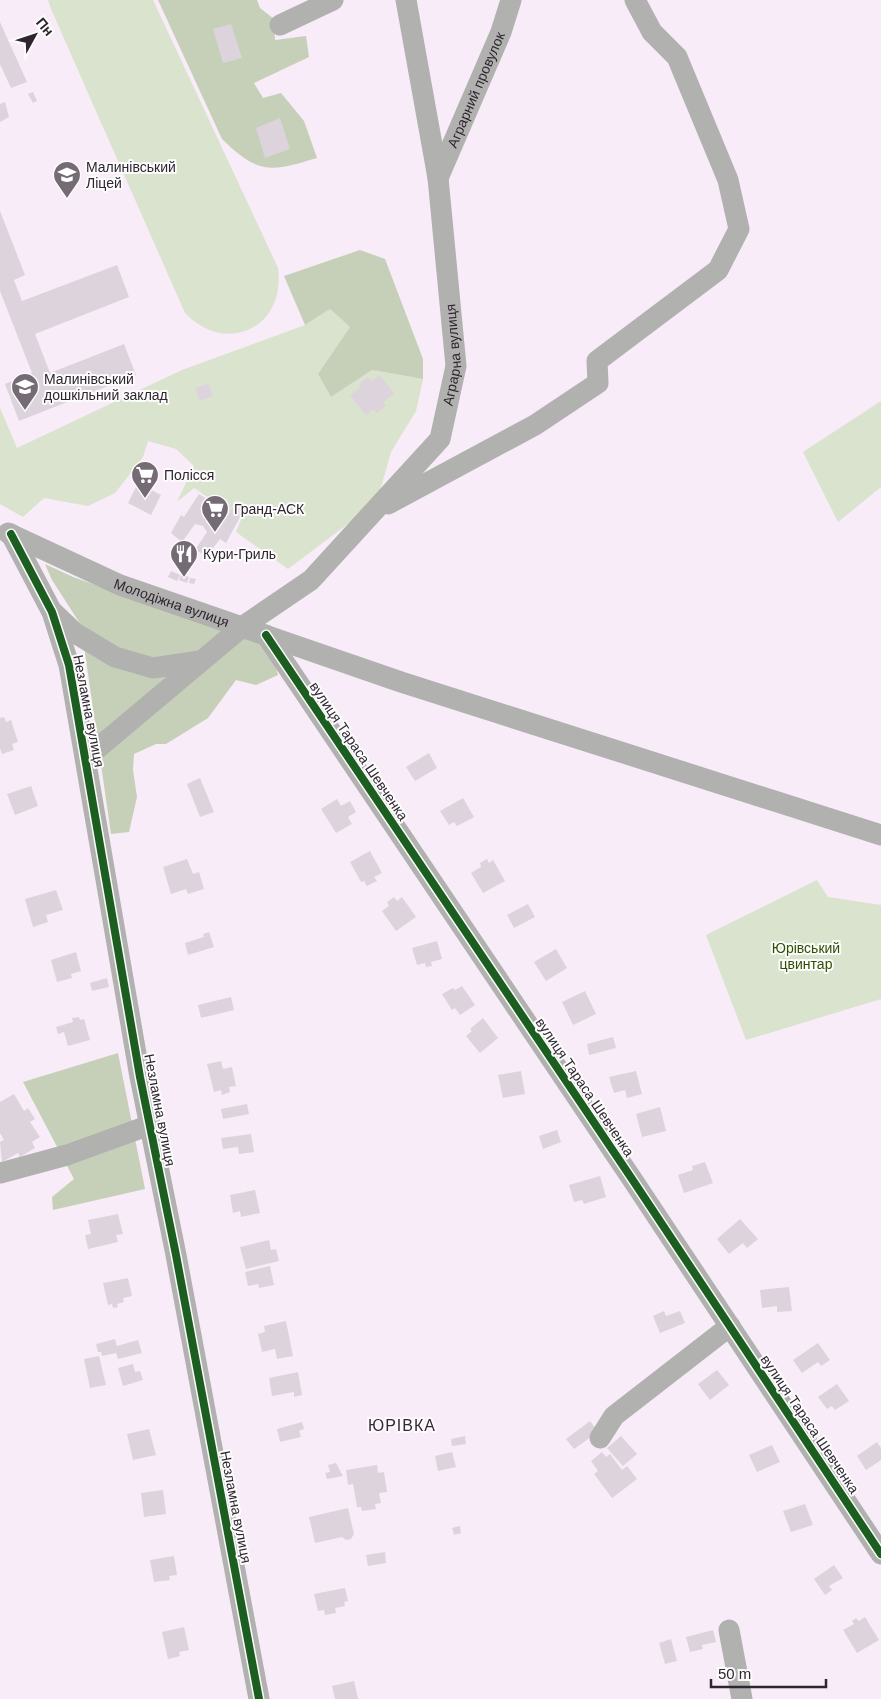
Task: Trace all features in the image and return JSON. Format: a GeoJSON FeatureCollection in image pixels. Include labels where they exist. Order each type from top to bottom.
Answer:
{"type":"FeatureCollection","features":[{"type":"Feature","properties":{"kind":"street"},"geometry":{"type":"LineString","coordinates":[[280,25],[333,0]]}},
{"type":"Feature","properties":{"kind":"street","name":"Аграрна вулиця"},"geometry":{"type":"LineString","coordinates":[[86,758],[242,627],[310,580],[440,440],[456,366],[438,178],[406,0]]}},
{"type":"Feature","properties":{"kind":"street","name":"Аграрний провулок"},"geometry":{"type":"LineString","coordinates":[[438,178],[501,32],[511,0]]}},
{"type":"Feature","properties":{"kind":"street"},"geometry":{"type":"LineString","coordinates":[[372,513],[536,426],[598,383],[597,361],[718,270],[739,229],[728,180],[677,57],[652,32],[635,0]]}},
{"type":"Feature","properties":{"kind":"street","name":"Молодіжна вулиця"},"geometry":{"type":"LineString","coordinates":[[5,531],[120,585],[348,664],[881,835]]}},
{"type":"Feature","properties":{"kind":"street","name":"Незламна вулиця"},"geometry":{"type":"LineString","coordinates":[[5,531],[52,612],[69,665],[150,1125],[259,1699]]}},
{"type":"Feature","properties":{"kind":"street"},"geometry":{"type":"LineString","coordinates":[[52,612],[75,633],[115,657],[153,668],[201,661]]}},
{"type":"Feature","properties":{"kind":"street","name":"вулиця Тараса Шевченка"},"geometry":{"type":"LineString","coordinates":[[266,635],[881,1554]]}},
{"type":"Feature","properties":{"kind":"street"},"geometry":{"type":"LineString","coordinates":[[0,1174],[67,1155],[150,1125]]}},
{"type":"Feature","properties":{"kind":"street"},"geometry":{"type":"LineString","coordinates":[[600,1438],[614,1416],[730,1326]]}},
{"type":"Feature","properties":{"kind":"street"},"geometry":{"type":"LineString","coordinates":[[729,1630],[742,1699]]}},
{"type":"Feature","properties":{"kind":"green space"},"geometry":{"type":"Polygon","coordinates":[[[48,0],[153,0],[278,268],[278,289],[273,306],[263,320],[250,329],[235,333],[218,333],[201,326],[185,313],[48,0]]]}},
{"type":"Feature","properties":{"kind":"green space"},"geometry":{"type":"Polygon","coordinates":[[[158,0],[257,0],[260,8],[274,19],[275,40],[306,36],[309,57],[254,83],[263,98],[281,93],[304,121],[317,158],[276,168],[256,165],[235,151],[222,139],[158,0]]]}},
{"type":"Feature","properties":{"kind":"green space"},"geometry":{"type":"Polygon","coordinates":[[[360,250],[385,259],[423,359],[423,379],[372,370],[331,397],[318,374],[350,327],[330,309],[305,325],[284,276],[360,250]]]}},
{"type":"Feature","properties":{"kind":"green space"},"geometry":{"type":"Polygon","coordinates":[[[330,309],[350,327],[318,374],[331,397],[372,370],[423,379],[416,411],[391,452],[378,498],[369,508],[288,569],[236,532],[247,505],[236,500],[230,512],[194,488],[177,502],[194,466],[176,449],[148,441],[143,457],[115,493],[88,506],[44,498],[23,517],[0,504],[0,408],[17,448],[182,370],[305,325],[330,309]]]}},
{"type":"Feature","properties":{"kind":"green space"},"geometry":{"type":"Polygon","coordinates":[[[881,401],[881,487],[838,522],[803,452],[881,401]]]}},
{"type":"Feature","properties":{"kind":"green space"},"geometry":{"type":"Polygon","coordinates":[[[45,564],[73,577],[270,646],[278,675],[256,685],[236,680],[208,718],[166,744],[156,744],[134,754],[133,770],[137,797],[129,832],[111,834],[81,625],[52,580],[45,564]]]}},
{"type":"Feature","properties":{"kind":"green space","name":"Юрівський цвинтар"},"geometry":{"type":"Polygon","coordinates":[[[817,880],[828,897],[881,905],[881,999],[746,1040],[706,935],[817,880]]]}},
{"type":"Feature","properties":{"kind":"green space"},"geometry":{"type":"Polygon","coordinates":[[[118,1053],[145,1189],[53,1210],[52,1197],[74,1179],[23,1082],[118,1053]]]}},
{"type":"Feature","properties":{"kind":"building"},"geometry":{"type":"Polygon","coordinates":[[[0,22],[27,82],[11,88],[0,64],[0,22]]]}},
{"type":"Feature","properties":{"kind":"building"},"geometry":{"type":"Polygon","coordinates":[[[231,24],[242,58],[223,63],[213,29],[231,24]]]}},
{"type":"Feature","properties":{"kind":"building"},"geometry":{"type":"Polygon","coordinates":[[[33,92],[37,101],[33,103],[28,94],[33,92]]]}},
{"type":"Feature","properties":{"kind":"building"},"geometry":{"type":"Polygon","coordinates":[[[5,102],[9,117],[0,122],[0,104],[5,102]]]}},
{"type":"Feature","properties":{"kind":"building"},"geometry":{"type":"Polygon","coordinates":[[[280,118],[290,149],[265,158],[256,128],[280,118]]]}},
{"type":"Feature","properties":{"kind":"building"},"geometry":{"type":"Polygon","coordinates":[[[0,211],[25,275],[14,280],[22,301],[117,265],[129,297],[35,334],[50,373],[124,344],[136,375],[19,421],[5,384],[32,373],[0,291],[0,211]]]}},
{"type":"Feature","properties":{"kind":"building"},"geometry":{"type":"Polygon","coordinates":[[[380,375],[394,394],[383,402],[386,406],[377,413],[374,409],[366,415],[350,395],[361,387],[359,384],[368,377],[372,381],[380,375]]]}},
{"type":"Feature","properties":{"kind":"building"},"geometry":{"type":"Polygon","coordinates":[[[208,384],[213,396],[200,401],[195,388],[208,384]]]}},
{"type":"Feature","properties":{"kind":"building","name":"Полісся"},"geometry":{"type":"Polygon","coordinates":[[[138,483],[161,495],[151,515],[128,503],[138,483]]]}},
{"type":"Feature","properties":{"kind":"building"},"geometry":{"type":"Polygon","coordinates":[[[199,494],[229,513],[237,501],[246,506],[226,543],[220,539],[207,556],[195,550],[207,532],[203,526],[195,524],[182,542],[171,533],[181,515],[184,517],[199,494]]]}},
{"type":"Feature","properties":{"kind":"building"},"geometry":{"type":"Polygon","coordinates":[[[171,571],[180,575],[177,581],[168,577],[171,571]]]}},
{"type":"Feature","properties":{"kind":"building","name":"Кури-Гриль"},"geometry":{"type":"Polygon","coordinates":[[[181,574],[189,577],[187,583],[179,580],[181,574]]]}},
{"type":"Feature","properties":{"kind":"building"},"geometry":{"type":"Polygon","coordinates":[[[190,578],[196,579],[194,584],[189,583],[190,578]]]}},
{"type":"Feature","properties":{"kind":"building"},"geometry":{"type":"Polygon","coordinates":[[[4,717],[6,722],[11,720],[18,742],[12,744],[14,750],[2,754],[0,748],[0,718],[4,717]]]}},
{"type":"Feature","properties":{"kind":"building"},"geometry":{"type":"Polygon","coordinates":[[[429,753],[437,768],[415,781],[406,767],[429,753]]]}},
{"type":"Feature","properties":{"kind":"building"},"geometry":{"type":"Polygon","coordinates":[[[200,778],[214,812],[200,817],[187,784],[200,778]]]}},
{"type":"Feature","properties":{"kind":"building"},"geometry":{"type":"Polygon","coordinates":[[[31,786],[38,806],[15,815],[7,794],[31,786]]]}},
{"type":"Feature","properties":{"kind":"building"},"geometry":{"type":"Polygon","coordinates":[[[463,798],[474,817],[457,826],[454,822],[449,825],[440,811],[463,798]]]}},
{"type":"Feature","properties":{"kind":"building"},"geometry":{"type":"Polygon","coordinates":[[[337,799],[341,806],[350,801],[356,812],[348,817],[352,824],[336,833],[321,809],[337,799]]]}},
{"type":"Feature","properties":{"kind":"building"},"geometry":{"type":"Polygon","coordinates":[[[370,851],[382,873],[374,877],[377,881],[367,886],[364,881],[361,882],[350,862],[370,851]]]}},
{"type":"Feature","properties":{"kind":"building"},"geometry":{"type":"Polygon","coordinates":[[[187,859],[193,874],[199,872],[204,889],[188,894],[186,889],[171,894],[163,867],[187,859]]]}},
{"type":"Feature","properties":{"kind":"building"},"geometry":{"type":"Polygon","coordinates":[[[487,859],[489,863],[493,860],[505,881],[483,893],[471,873],[481,867],[480,863],[487,859]]]}},
{"type":"Feature","properties":{"kind":"building"},"geometry":{"type":"Polygon","coordinates":[[[56,890],[63,910],[46,915],[48,922],[33,927],[25,899],[56,890]]]}},
{"type":"Feature","properties":{"kind":"building"},"geometry":{"type":"Polygon","coordinates":[[[394,897],[397,901],[402,897],[416,917],[396,931],[382,911],[389,906],[387,902],[394,897]]]}},
{"type":"Feature","properties":{"kind":"building"},"geometry":{"type":"Polygon","coordinates":[[[528,904],[535,917],[514,928],[507,915],[528,904]]]}},
{"type":"Feature","properties":{"kind":"building"},"geometry":{"type":"Polygon","coordinates":[[[209,932],[214,947],[188,955],[185,943],[204,937],[203,934],[209,932]]]}},
{"type":"Feature","properties":{"kind":"building"},"geometry":{"type":"Polygon","coordinates":[[[437,941],[442,959],[431,962],[432,966],[426,967],[425,963],[417,965],[412,948],[437,941]]]}},
{"type":"Feature","properties":{"kind":"building"},"geometry":{"type":"Polygon","coordinates":[[[556,949],[567,968],[546,981],[534,962],[556,949]]]}},
{"type":"Feature","properties":{"kind":"building"},"geometry":{"type":"Polygon","coordinates":[[[76,952],[81,971],[71,974],[72,978],[57,982],[51,960],[76,952]]]}},
{"type":"Feature","properties":{"kind":"building"},"geometry":{"type":"Polygon","coordinates":[[[107,978],[109,987],[92,991],[90,983],[107,978]]]}},
{"type":"Feature","properties":{"kind":"building"},"geometry":{"type":"Polygon","coordinates":[[[462,986],[475,1005],[460,1015],[455,1008],[452,1010],[442,994],[462,986]]]}},
{"type":"Feature","properties":{"kind":"building"},"geometry":{"type":"Polygon","coordinates":[[[585,991],[596,1014],[573,1025],[562,1002],[585,991]]]}},
{"type":"Feature","properties":{"kind":"building"},"geometry":{"type":"Polygon","coordinates":[[[231,997],[234,1010],[201,1018],[198,1005],[231,997]]]}},
{"type":"Feature","properties":{"kind":"building"},"geometry":{"type":"Polygon","coordinates":[[[79,1017],[80,1020],[84,1019],[90,1040],[68,1046],[64,1032],[58,1034],[56,1027],[73,1022],[72,1018],[79,1017]]]}},
{"type":"Feature","properties":{"kind":"building"},"geometry":{"type":"Polygon","coordinates":[[[483,1018],[498,1038],[480,1053],[466,1036],[472,1031],[470,1029],[483,1018]]]}},
{"type":"Feature","properties":{"kind":"building"},"geometry":{"type":"Polygon","coordinates":[[[613,1037],[616,1048],[589,1055],[587,1044],[613,1037]]]}},
{"type":"Feature","properties":{"kind":"building"},"geometry":{"type":"Polygon","coordinates":[[[221,1061],[223,1069],[232,1067],[236,1086],[229,1087],[230,1092],[222,1095],[221,1090],[214,1092],[207,1064],[221,1061]]]}},
{"type":"Feature","properties":{"kind":"building"},"geometry":{"type":"Polygon","coordinates":[[[521,1071],[525,1094],[503,1098],[498,1075],[521,1071]]]}},
{"type":"Feature","properties":{"kind":"building"},"geometry":{"type":"Polygon","coordinates":[[[636,1071],[642,1094],[627,1098],[625,1090],[614,1093],[609,1077],[636,1071]]]}},
{"type":"Feature","properties":{"kind":"building"},"geometry":{"type":"Polygon","coordinates":[[[14,1094],[24,1111],[28,1108],[35,1119],[30,1122],[40,1137],[32,1142],[35,1148],[20,1157],[18,1153],[2,1162],[0,1142],[4,1140],[0,1133],[0,1102],[14,1094]]]}},
{"type":"Feature","properties":{"kind":"building"},"geometry":{"type":"Polygon","coordinates":[[[247,1104],[249,1114],[223,1119],[221,1109],[247,1104]]]}},
{"type":"Feature","properties":{"kind":"building"},"geometry":{"type":"Polygon","coordinates":[[[660,1107],[666,1131],[642,1137],[636,1114],[660,1107]]]}},
{"type":"Feature","properties":{"kind":"building"},"geometry":{"type":"Polygon","coordinates":[[[557,1130],[561,1142],[543,1149],[539,1136],[557,1130]]]}},
{"type":"Feature","properties":{"kind":"building"},"geometry":{"type":"Polygon","coordinates":[[[251,1134],[254,1152],[239,1154],[238,1147],[223,1149],[221,1138],[251,1134]]]}},
{"type":"Feature","properties":{"kind":"building"},"geometry":{"type":"Polygon","coordinates":[[[705,1162],[713,1183],[684,1193],[678,1175],[693,1170],[692,1166],[705,1162]]]}},
{"type":"Feature","properties":{"kind":"building"},"geometry":{"type":"Polygon","coordinates":[[[600,1176],[606,1197],[584,1204],[582,1200],[574,1202],[569,1185],[600,1176]]]}},
{"type":"Feature","properties":{"kind":"building"},"geometry":{"type":"Polygon","coordinates":[[[255,1190],[260,1213],[241,1217],[240,1211],[233,1213],[230,1195],[255,1190]]]}},
{"type":"Feature","properties":{"kind":"building"},"geometry":{"type":"Polygon","coordinates":[[[118,1214],[123,1234],[116,1235],[118,1242],[88,1249],[85,1235],[91,1234],[88,1220],[118,1214]]]}},
{"type":"Feature","properties":{"kind":"building"},"geometry":{"type":"Polygon","coordinates":[[[740,1219],[758,1239],[747,1248],[743,1243],[729,1254],[717,1239],[740,1219]]]}},
{"type":"Feature","properties":{"kind":"building"},"geometry":{"type":"Polygon","coordinates":[[[269,1240],[271,1250],[276,1249],[279,1261],[246,1269],[240,1247],[269,1240]]]}},
{"type":"Feature","properties":{"kind":"building"},"geometry":{"type":"Polygon","coordinates":[[[270,1266],[274,1285],[259,1288],[258,1284],[248,1286],[245,1272],[270,1266]]]}},
{"type":"Feature","properties":{"kind":"building"},"geometry":{"type":"Polygon","coordinates":[[[128,1278],[132,1296],[123,1298],[124,1302],[117,1304],[118,1307],[113,1308],[112,1304],[108,1305],[103,1283],[128,1278]]]}},
{"type":"Feature","properties":{"kind":"building"},"geometry":{"type":"Polygon","coordinates":[[[789,1287],[792,1311],[777,1312],[777,1306],[762,1308],[760,1290],[789,1287]]]}},
{"type":"Feature","properties":{"kind":"building"},"geometry":{"type":"Polygon","coordinates":[[[664,1311],[666,1316],[680,1311],[685,1323],[660,1333],[653,1316],[664,1311]]]}},
{"type":"Feature","properties":{"kind":"building"},"geometry":{"type":"Polygon","coordinates":[[[286,1321],[293,1356],[277,1359],[275,1349],[262,1352],[258,1334],[265,1332],[264,1326],[286,1321]]]}},
{"type":"Feature","properties":{"kind":"building"},"geometry":{"type":"Polygon","coordinates":[[[115,1339],[117,1346],[138,1340],[142,1353],[118,1359],[116,1353],[102,1356],[101,1352],[98,1352],[96,1344],[115,1339]]]}},
{"type":"Feature","properties":{"kind":"building"},"geometry":{"type":"Polygon","coordinates":[[[818,1343],[830,1360],[821,1366],[818,1362],[802,1373],[793,1360],[818,1343]]]}},
{"type":"Feature","properties":{"kind":"building"},"geometry":{"type":"Polygon","coordinates":[[[99,1356],[106,1385],[90,1388],[84,1359],[99,1356]]]}},
{"type":"Feature","properties":{"kind":"building"},"geometry":{"type":"Polygon","coordinates":[[[133,1364],[135,1372],[140,1371],[143,1380],[123,1386],[118,1368],[133,1364]]]}},
{"type":"Feature","properties":{"kind":"building"},"geometry":{"type":"Polygon","coordinates":[[[717,1370],[729,1385],[710,1400],[698,1384],[717,1370]]]}},
{"type":"Feature","properties":{"kind":"building"},"geometry":{"type":"Polygon","coordinates":[[[298,1372],[302,1395],[294,1397],[294,1392],[272,1396],[269,1378],[298,1372]]]}},
{"type":"Feature","properties":{"kind":"building"},"geometry":{"type":"Polygon","coordinates":[[[837,1384],[849,1401],[835,1410],[832,1406],[827,1409],[818,1397],[837,1384]]]}},
{"type":"Feature","properties":{"kind":"building"},"geometry":{"type":"Polygon","coordinates":[[[590,1421],[598,1432],[574,1449],[566,1439],[590,1421]]]}},
{"type":"Feature","properties":{"kind":"building"},"geometry":{"type":"Polygon","coordinates":[[[302,1422],[304,1429],[299,1431],[301,1437],[280,1442],[277,1429],[302,1422]]]}},
{"type":"Feature","properties":{"kind":"building"},"geometry":{"type":"Polygon","coordinates":[[[149,1429],[156,1455],[133,1460],[127,1434],[149,1429]]]}},
{"type":"Feature","properties":{"kind":"building"},"geometry":{"type":"Polygon","coordinates":[[[465,1436],[466,1444],[452,1446],[451,1439],[465,1436]]]}},
{"type":"Feature","properties":{"kind":"building"},"geometry":{"type":"Polygon","coordinates":[[[621,1436],[637,1454],[623,1466],[607,1448],[621,1436]]]}},
{"type":"Feature","properties":{"kind":"building"},"geometry":{"type":"Polygon","coordinates":[[[877,1442],[881,1448],[881,1460],[866,1470],[857,1456],[877,1442]]]}},
{"type":"Feature","properties":{"kind":"building"},"geometry":{"type":"Polygon","coordinates":[[[772,1445],[780,1462],[757,1472],[749,1455],[772,1445]]]}},
{"type":"Feature","properties":{"kind":"building"},"geometry":{"type":"Polygon","coordinates":[[[452,1452],[456,1467],[438,1471],[435,1456],[452,1452]]]}},
{"type":"Feature","properties":{"kind":"building"},"geometry":{"type":"Polygon","coordinates":[[[602,1452],[606,1457],[610,1454],[622,1470],[627,1466],[637,1479],[612,1498],[594,1474],[598,1471],[591,1461],[602,1452]]]}},
{"type":"Feature","properties":{"kind":"building"},"geometry":{"type":"Polygon","coordinates":[[[336,1463],[343,1476],[327,1479],[325,1473],[330,1472],[328,1465],[336,1463]]]}},
{"type":"Feature","properties":{"kind":"building"},"geometry":{"type":"Polygon","coordinates":[[[377,1465],[378,1473],[384,1472],[387,1492],[379,1493],[381,1503],[375,1504],[376,1509],[362,1511],[361,1507],[357,1507],[353,1484],[348,1485],[346,1470],[377,1465]]]}},
{"type":"Feature","properties":{"kind":"building"},"geometry":{"type":"Polygon","coordinates":[[[163,1490],[166,1514],[144,1517],[141,1493],[163,1490]]]}},
{"type":"Feature","properties":{"kind":"building"},"geometry":{"type":"Polygon","coordinates":[[[805,1504],[813,1525],[791,1532],[783,1511],[805,1504]]]}},
{"type":"Feature","properties":{"kind":"building"},"geometry":{"type":"Polygon","coordinates":[[[348,1508],[354,1534],[351,1539],[346,1540],[342,1537],[315,1543],[309,1517],[348,1508]]]}},
{"type":"Feature","properties":{"kind":"building"},"geometry":{"type":"Polygon","coordinates":[[[460,1526],[461,1533],[454,1535],[452,1528],[460,1526]]]}},
{"type":"Feature","properties":{"kind":"building"},"geometry":{"type":"Polygon","coordinates":[[[385,1552],[386,1563],[368,1566],[366,1555],[385,1552]]]}},
{"type":"Feature","properties":{"kind":"building"},"geometry":{"type":"Polygon","coordinates":[[[174,1556],[177,1575],[169,1576],[170,1580],[154,1582],[150,1560],[174,1556]]]}},
{"type":"Feature","properties":{"kind":"building"},"geometry":{"type":"Polygon","coordinates":[[[834,1565],[843,1578],[829,1586],[832,1590],[825,1595],[814,1579],[834,1565]]]}},
{"type":"Feature","properties":{"kind":"building"},"geometry":{"type":"Polygon","coordinates":[[[345,1588],[348,1601],[344,1602],[345,1606],[335,1608],[336,1613],[325,1615],[324,1610],[318,1611],[314,1594],[345,1588]]]}},
{"type":"Feature","properties":{"kind":"building"},"geometry":{"type":"Polygon","coordinates":[[[865,1617],[879,1640],[857,1653],[843,1630],[854,1624],[852,1621],[856,1618],[859,1621],[865,1617]]]}},
{"type":"Feature","properties":{"kind":"building"},"geometry":{"type":"Polygon","coordinates":[[[184,1627],[189,1650],[179,1652],[180,1656],[168,1659],[162,1632],[184,1627]]]}},
{"type":"Feature","properties":{"kind":"building"},"geometry":{"type":"Polygon","coordinates":[[[713,1630],[716,1642],[702,1645],[703,1649],[690,1652],[686,1637],[713,1630]]]}},
{"type":"Feature","properties":{"kind":"building"},"geometry":{"type":"Polygon","coordinates":[[[671,1639],[677,1661],[665,1664],[659,1643],[671,1639]]]}},
{"type":"Feature","properties":{"kind":"building"},"geometry":{"type":"Polygon","coordinates":[[[354,1681],[358,1699],[335,1699],[332,1686],[354,1681]]]}},
{"type":"Feature","properties":{"kind":"cycle path"},"geometry":{"type":"LineString","coordinates":[[11,534],[52,612],[69,665],[140,1077],[176,1255],[259,1699]]}},
{"type":"Feature","properties":{"kind":"cycle path"},"geometry":{"type":"LineString","coordinates":[[266,635],[632,1179],[881,1554]]}},
{"type":"Feature","properties":{"kind":"place","name":"Малинівський Ліцей"},"geometry":{"type":"Point","coordinates":[67,199]}},
{"type":"Feature","properties":{"kind":"place","name":"Малинівський дошкільний заклад"},"geometry":{"type":"Point","coordinates":[25,411]}},
{"type":"Feature","properties":{"kind":"place","name":"Полісся"},"geometry":{"type":"Point","coordinates":[145,499]}},
{"type":"Feature","properties":{"kind":"place","name":"Гранд-АСК"},"geometry":{"type":"Point","coordinates":[215,533]}},
{"type":"Feature","properties":{"kind":"place","name":"Кури-Гриль"},"geometry":{"type":"Point","coordinates":[184,578]}},
{"type":"Feature","properties":{"kind":"district","name":"ЮРІВКА"},"geometry":{"type":"Point","coordinates":[402,1425]}}]}
